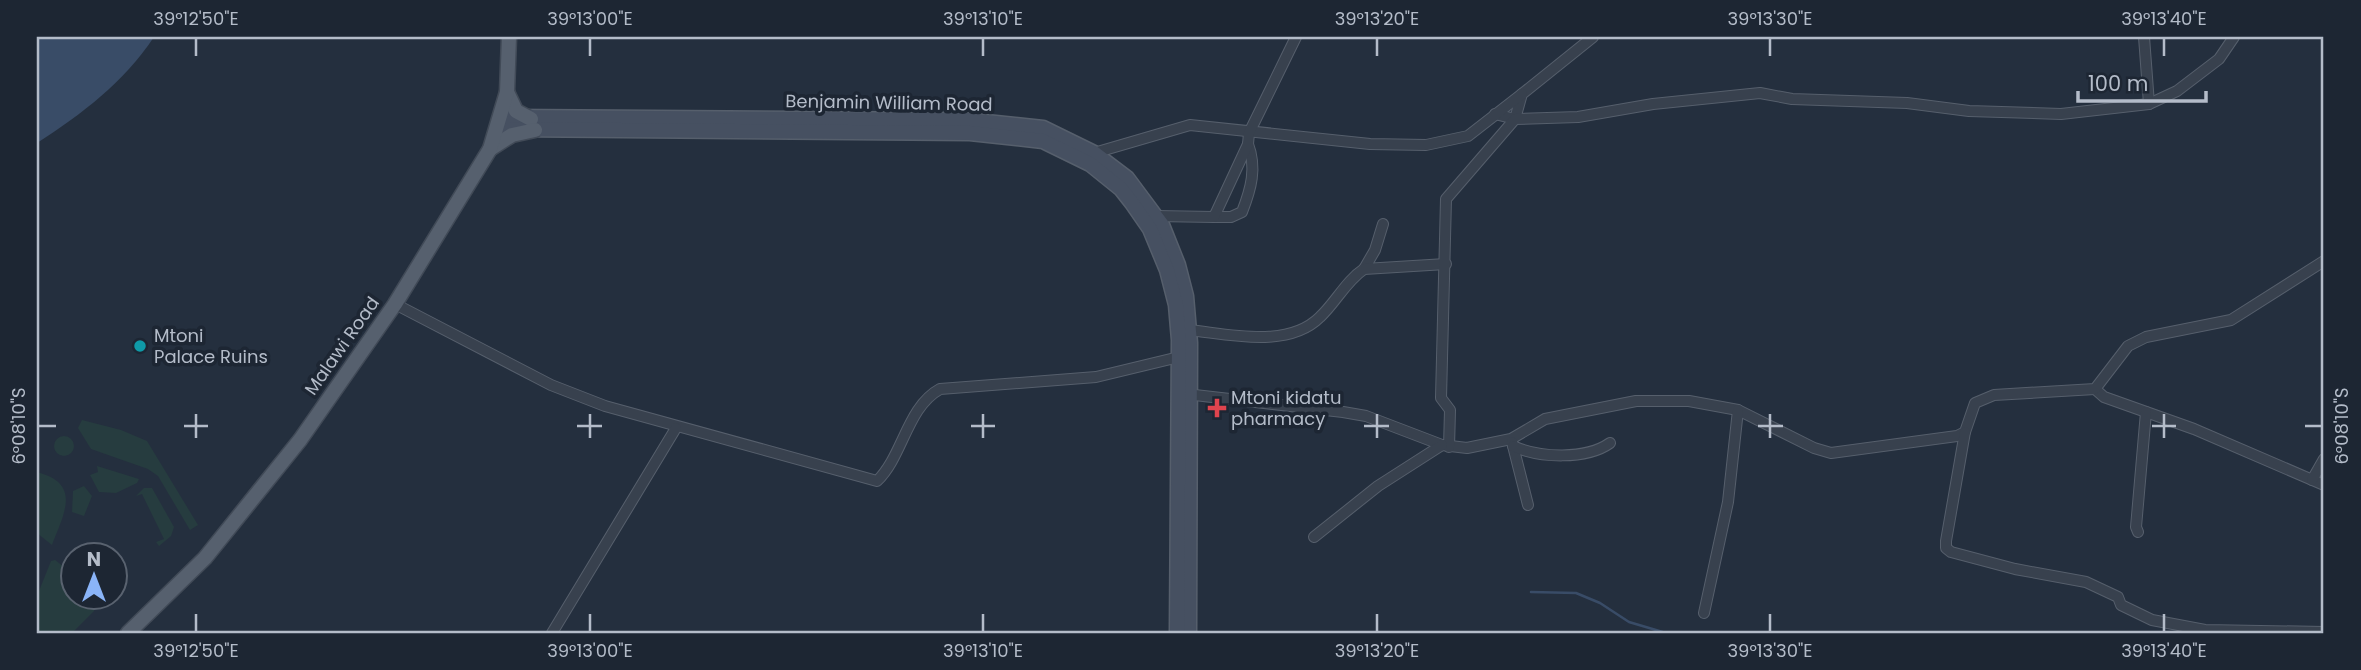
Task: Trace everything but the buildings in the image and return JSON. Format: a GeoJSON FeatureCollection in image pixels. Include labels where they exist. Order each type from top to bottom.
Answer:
{"type":"FeatureCollection","features":[{"type":"Feature","properties":{"kind":"main road","name":"Malawi Road"},"geometry":{"type":"LineString","coordinates":[[128,633],[205,558],[300,440],[395,304],[490,149],[507,92],[509,37]]}},
{"type":"Feature","properties":{"kind":"main road"},"geometry":{"type":"LineString","coordinates":[[490,149],[533,125],[516,111],[507,92]]}},
{"type":"Feature","properties":{"kind":"main road","name":"Benjamin William Road"},"geometry":{"type":"LineString","coordinates":[[533,125],[967,120],[1043,128],[1094,153],[1127,178],[1178,265],[1186,296],[1189,330],[1184,394],[1177,633]]}},
{"type":"Feature","properties":{"kind":"main road","name":"Benjamin William Road"},"geometry":{"type":"LineString","coordinates":[[499,123],[970,133],[1043,141],[1090,164],[1122,189],[1150,219],[1174,296],[1184,394],[1189,633]]}},
{"type":"Feature","properties":{"kind":"street"},"geometry":{"type":"LineString","coordinates":[[1214,217],[1248,144],[1249,132],[1296,37]]}},
{"type":"Feature","properties":{"kind":"street"},"geometry":{"type":"LineString","coordinates":[[1094,153],[1183,126],[1370,144],[1426,145],[1468,136],[1593,37]]}},
{"type":"Feature","properties":{"kind":"street"},"geometry":{"type":"LineString","coordinates":[[2144,37],[2150,104]]}},
{"type":"Feature","properties":{"kind":"street"},"geometry":{"type":"LineString","coordinates":[[1494,114],[1578,117],[1653,104],[1760,93],[1791,99],[1907,103],[1969,111],[2061,114],[2150,104],[2178,91],[2219,58],[2234,37]]}},
{"type":"Feature","properties":{"kind":"street"},"geometry":{"type":"LineString","coordinates":[[1314,537],[1378,486],[1445,446],[1451,410],[1442,400],[1441,387],[1446,199],[1517,115],[1522,94]]}},
{"type":"Feature","properties":{"kind":"street"},"geometry":{"type":"LineString","coordinates":[[1506,105],[1517,115]]}},
{"type":"Feature","properties":{"kind":"street"},"geometry":{"type":"LineString","coordinates":[[1150,219],[1231,217],[1242,212],[1252,181],[1252,155],[1248,144]]}},
{"type":"Feature","properties":{"kind":"street"},"geometry":{"type":"LineString","coordinates":[[1189,330],[1241,336],[1290,335],[1319,319],[1364,269],[1375,250],[1383,224]]}},
{"type":"Feature","properties":{"kind":"street"},"geometry":{"type":"LineString","coordinates":[[2095,390],[2128,346],[2146,337],[2231,320],[2324,261]]}},
{"type":"Feature","properties":{"kind":"street"},"geometry":{"type":"LineString","coordinates":[[1364,269],[1446,264]]}},
{"type":"Feature","properties":{"kind":"street"},"geometry":{"type":"LineString","coordinates":[[395,304],[551,385],[605,407],[877,481],[886,473],[926,401],[940,389],[1096,377],[1179,357]]}},
{"type":"Feature","properties":{"kind":"street"},"geometry":{"type":"LineString","coordinates":[[2324,485],[2194,429],[2104,397],[2095,390],[1982,398],[1975,403],[1965,432],[1946,548],[1951,552],[2015,569],[2086,582],[2118,597],[2121,605],[2152,620],[2205,630],[2324,632]]}},
{"type":"Feature","properties":{"kind":"street"},"geometry":{"type":"LineString","coordinates":[[1184,394],[1366,416],[1445,446],[1468,448],[1512,442],[1545,419],[1636,401],[1689,401],[1738,410],[1814,448],[1830,453],[1948,439],[1965,432]]}},
{"type":"Feature","properties":{"kind":"street"},"geometry":{"type":"LineString","coordinates":[[1704,612],[1728,502],[1738,410]]}},
{"type":"Feature","properties":{"kind":"street"},"geometry":{"type":"LineString","coordinates":[[2138,532],[2136,527],[2146,412]]}},
{"type":"Feature","properties":{"kind":"street"},"geometry":{"type":"LineString","coordinates":[[552,633],[676,428]]}},
{"type":"Feature","properties":{"kind":"street"},"geometry":{"type":"LineString","coordinates":[[1512,442],[1532,453],[1567,454],[1591,453],[1610,443]]}},
{"type":"Feature","properties":{"kind":"street"},"geometry":{"type":"LineString","coordinates":[[1512,442],[1528,505]]}},
{"type":"Feature","properties":{"kind":"street"},"geometry":{"type":"LineString","coordinates":[[2312,480],[2324,459]]}},
{"type":"Feature","properties":{"kind":"green space"},"geometry":{"type":"Polygon","coordinates":[[[82,420],[121,430],[147,441],[198,525],[190,530],[158,476],[148,469],[91,449],[78,428],[82,420]]]}},
{"type":"Feature","properties":{"kind":"green space"},"geometry":{"type":"Polygon","coordinates":[[[64,436],[71,439],[74,446],[71,453],[64,456],[57,453],[54,446],[57,439],[64,436]]]}},
{"type":"Feature","properties":{"kind":"green space"},"geometry":{"type":"Polygon","coordinates":[[[97,466],[139,479],[137,483],[116,493],[99,492],[90,475],[98,472],[97,466]]]}},
{"type":"Feature","properties":{"kind":"green space"},"geometry":{"type":"Polygon","coordinates":[[[37,472],[51,477],[65,492],[64,511],[52,545],[37,533],[37,472]]]}},
{"type":"Feature","properties":{"kind":"green space"},"geometry":{"type":"Polygon","coordinates":[[[84,486],[92,496],[84,516],[72,512],[73,491],[84,486]]]}},
{"type":"Feature","properties":{"kind":"green space"},"geometry":{"type":"Polygon","coordinates":[[[144,488],[152,488],[174,527],[171,536],[159,546],[156,542],[164,539],[142,494],[136,496],[144,488]]]}},
{"type":"Feature","properties":{"kind":"green space"},"geometry":{"type":"Polygon","coordinates":[[[55,560],[60,564],[60,610],[94,610],[72,633],[37,633],[37,596],[51,561],[55,560]]]}},
{"type":"Feature","properties":{"kind":"water"},"geometry":{"type":"Polygon","coordinates":[[[37,37],[154,37],[116,83],[70,121],[37,143],[37,37]]]}},
{"type":"Feature","properties":{"kind":"waterway"},"geometry":{"type":"LineString","coordinates":[[1531,592],[1576,593],[1600,603],[1629,622],[1666,633]]}},
{"type":"Feature","properties":{"kind":"place","name":"Mtoni Palace Ruins"},"geometry":{"type":"Point","coordinates":[140,346]}},
{"type":"Feature","properties":{"kind":"place","name":"Mtoni kidatu pharmacy"},"geometry":{"type":"Point","coordinates":[1217,408]}}]}
